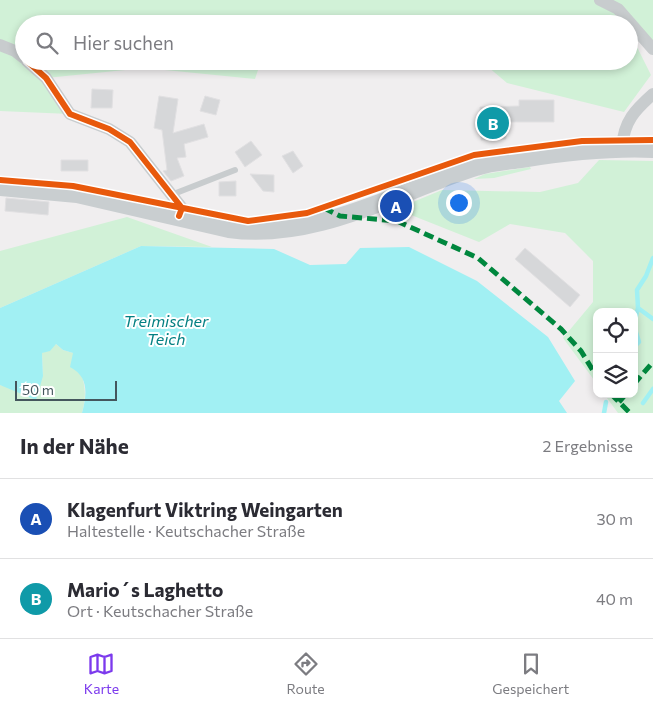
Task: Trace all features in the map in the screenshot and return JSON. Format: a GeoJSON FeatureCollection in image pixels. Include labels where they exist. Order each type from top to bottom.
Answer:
{"type":"FeatureCollection","features":[{"type":"Feature","properties":{"kind":"main road"},"geometry":{"type":"LineString","coordinates":[[0,187],[77,194],[229,229],[252,232],[278,231],[340,216],[478,166],[557,153],[622,147],[653,149]]}},
{"type":"Feature","properties":{"kind":"street"},"geometry":{"type":"LineString","coordinates":[[600,0],[618,9],[623,15]]}},
{"type":"Feature","properties":{"kind":"street"},"geometry":{"type":"LineString","coordinates":[[638,32],[653,49]]}},
{"type":"Feature","properties":{"kind":"street"},"geometry":{"type":"LineString","coordinates":[[0,45],[15,50]]}},
{"type":"Feature","properties":{"kind":"street"},"geometry":{"type":"LineString","coordinates":[[37,70],[46,78],[70,114],[109,129],[130,142],[182,208],[179,216]]}},
{"type":"Feature","properties":{"kind":"street"},"geometry":{"type":"LineString","coordinates":[[622,147],[628,122],[639,105],[653,94]]}},
{"type":"Feature","properties":{"kind":"lane"},"geometry":{"type":"LineString","coordinates":[[170,195],[235,170]]}},
{"type":"Feature","properties":{"kind":"green space"},"geometry":{"type":"Polygon","coordinates":[[[0,0],[653,0],[653,44],[638,33],[638,15],[15,15],[15,70],[125,70],[46,78],[70,114],[0,111],[0,0]]]}},
{"type":"Feature","properties":{"kind":"green space"},"geometry":{"type":"Polygon","coordinates":[[[638,49],[651,75],[624,112],[507,83],[492,70],[638,70],[638,49]]]}},
{"type":"Feature","properties":{"kind":"green space"},"geometry":{"type":"Polygon","coordinates":[[[165,70],[258,70],[255,79],[165,70]]]}},
{"type":"Feature","properties":{"kind":"green space"},"geometry":{"type":"Polygon","coordinates":[[[599,160],[653,161],[653,413],[618,413],[607,398],[638,398],[638,308],[593,308],[593,379],[563,338],[593,302],[593,261],[565,233],[510,224],[479,242],[396,209],[442,190],[540,192],[578,183],[599,160]]]}},
{"type":"Feature","properties":{"kind":"green space"},"geometry":{"type":"Polygon","coordinates":[[[530,167],[531,169],[494,178],[474,179],[485,174],[530,167]]]}},
{"type":"Feature","properties":{"kind":"green space"},"geometry":{"type":"Polygon","coordinates":[[[127,217],[212,247],[141,246],[0,308],[0,251],[127,217]]]}},
{"type":"Feature","properties":{"kind":"green space"},"geometry":{"type":"Polygon","coordinates":[[[56,344],[63,350],[73,353],[79,368],[85,389],[82,413],[0,413],[0,385],[9,387],[43,376],[42,353],[56,344]]]}},
{"type":"Feature","properties":{"kind":"water","name":"Treimischer Teich"},"geometry":{"type":"Polygon","coordinates":[[[141,246],[274,249],[310,265],[346,264],[360,248],[409,247],[477,281],[548,337],[575,381],[559,401],[567,413],[82,413],[85,387],[81,376],[70,367],[73,353],[63,350],[56,344],[50,351],[42,353],[43,376],[36,400],[0,385],[0,308],[141,246]]]}},
{"type":"Feature","properties":{"kind":"building"},"geometry":{"type":"Polygon","coordinates":[[[92,89],[113,90],[112,108],[91,108],[92,89]]]}},
{"type":"Feature","properties":{"kind":"building"},"geometry":{"type":"Polygon","coordinates":[[[159,96],[178,99],[173,133],[204,124],[208,137],[184,144],[186,157],[177,158],[184,176],[171,181],[163,171],[167,170],[162,130],[154,128],[159,96]]]}},
{"type":"Feature","properties":{"kind":"building"},"geometry":{"type":"Polygon","coordinates":[[[205,96],[220,100],[216,115],[200,111],[205,96]]]}},
{"type":"Feature","properties":{"kind":"building"},"geometry":{"type":"Polygon","coordinates":[[[519,100],[554,100],[554,122],[506,122],[506,139],[481,140],[480,107],[519,106],[519,100]]]}},
{"type":"Feature","properties":{"kind":"building"},"geometry":{"type":"Polygon","coordinates":[[[251,141],[262,155],[245,167],[235,152],[251,141]]]}},
{"type":"Feature","properties":{"kind":"building"},"geometry":{"type":"Polygon","coordinates":[[[293,151],[303,166],[293,173],[282,156],[293,151]]]}},
{"type":"Feature","properties":{"kind":"building"},"geometry":{"type":"Polygon","coordinates":[[[61,160],[88,160],[88,171],[61,171],[61,160]]]}},
{"type":"Feature","properties":{"kind":"building"},"geometry":{"type":"Polygon","coordinates":[[[250,174],[274,175],[274,192],[263,191],[250,174]]]}},
{"type":"Feature","properties":{"kind":"building"},"geometry":{"type":"Polygon","coordinates":[[[236,181],[236,196],[219,196],[219,182],[236,181]]]}},
{"type":"Feature","properties":{"kind":"building"},"geometry":{"type":"Polygon","coordinates":[[[6,198],[49,202],[48,215],[5,211],[6,198]]]}},
{"type":"Feature","properties":{"kind":"building"},"geometry":{"type":"Polygon","coordinates":[[[525,248],[580,295],[570,307],[515,259],[525,248]]]}},
{"type":"Feature","properties":{"kind":"waterway"},"geometry":{"type":"LineString","coordinates":[[638,308],[637,290],[646,276],[653,258]]}},
{"type":"Feature","properties":{"kind":"waterway"},"geometry":{"type":"LineString","coordinates":[[638,308],[653,319]]}},
{"type":"Feature","properties":{"kind":"waterway"},"geometry":{"type":"LineString","coordinates":[[638,339],[638,343]]}},
{"type":"Feature","properties":{"kind":"waterway"},"geometry":{"type":"LineString","coordinates":[[643,403],[653,389]]}},
{"type":"Feature","properties":{"kind":"waterway"},"geometry":{"type":"LineString","coordinates":[[604,413],[606,402]]}},
{"type":"Feature","properties":{"kind":"marked path"},"geometry":{"type":"LineString","coordinates":[[324,208],[340,216],[397,221],[478,258],[561,329],[581,351],[593,370]]}},
{"type":"Feature","properties":{"kind":"marked path"},"geometry":{"type":"LineString","coordinates":[[638,379],[653,362]]}},
{"type":"Feature","properties":{"kind":"marked path"},"geometry":{"type":"LineString","coordinates":[[615,398],[630,413]]}},
{"type":"Feature","properties":{"kind":"marked path"},"geometry":{"type":"LineString","coordinates":[[619,402],[622,398]]}},
{"type":"Feature","properties":{"kind":"cycle path"},"geometry":{"type":"LineString","coordinates":[[37,70],[46,78],[70,114],[109,129],[130,142],[182,208],[179,216]]}},
{"type":"Feature","properties":{"kind":"cycle path"},"geometry":{"type":"LineString","coordinates":[[0,180],[73,186],[248,221],[307,213],[474,155],[582,141],[653,140]]}},
{"type":"Feature","properties":{"kind":"place","name":"Mario´s Laghetto"},"geometry":{"type":"Point","coordinates":[493,123]}},
{"type":"Feature","properties":{"kind":"place","name":"Klagenfurt Viktring Weingarten"},"geometry":{"type":"Point","coordinates":[396,206]}}]}
